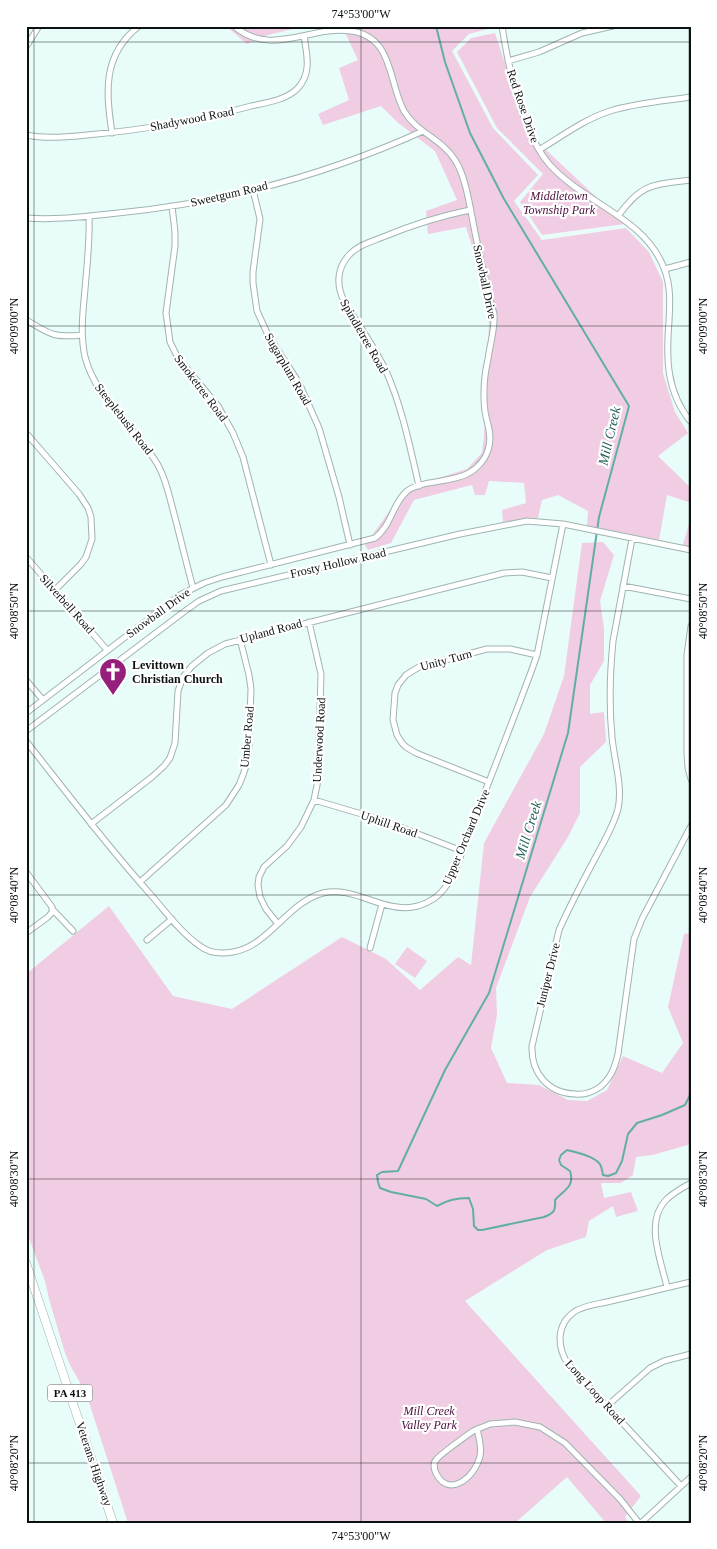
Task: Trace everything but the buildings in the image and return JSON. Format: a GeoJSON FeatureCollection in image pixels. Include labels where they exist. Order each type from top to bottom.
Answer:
{"type":"FeatureCollection","features":[{"type":"Feature","properties":{"kind":"main road","name":"Veterans Highway"},"geometry":{"type":"LineString","coordinates":[[26,1263],[114,1523]]}},
{"type":"Feature","properties":{"kind":"street"},"geometry":{"type":"LineString","coordinates":[[26,47],[39,26]]}},
{"type":"Feature","properties":{"kind":"street"},"geometry":{"type":"LineString","coordinates":[[112,133],[107,94],[110,69],[121,45],[139,26]]}},
{"type":"Feature","properties":{"kind":"street","name":"Snowball Drive"},"geometry":{"type":"LineString","coordinates":[[26,713],[169,603],[193,588],[222,577],[375,538],[389,522],[406,492],[419,486],[469,473],[481,462],[489,446],[489,431],[485,411],[485,387],[488,357],[495,324],[494,314],[463,179],[455,160],[445,146],[414,124],[404,111],[384,54],[374,41],[366,36],[351,30],[343,30],[280,40],[264,40],[254,38],[234,26]]}},
{"type":"Feature","properties":{"kind":"street","name":"Red Rose Drive"},"geometry":{"type":"LineString","coordinates":[[502,26],[516,93],[539,150],[551,167],[569,182],[643,235],[665,269],[670,290],[668,371],[678,402],[691,422]]}},
{"type":"Feature","properties":{"kind":"street"},"geometry":{"type":"LineString","coordinates":[[508,61],[539,52],[590,28],[613,26]]}},
{"type":"Feature","properties":{"kind":"street","name":"Shadywood Road"},"geometry":{"type":"LineString","coordinates":[[26,135],[38,137],[69,136],[112,133],[163,126],[220,115],[292,93],[297,89],[307,73],[308,60],[304,36]]}},
{"type":"Feature","properties":{"kind":"street"},"geometry":{"type":"LineString","coordinates":[[539,150],[584,122],[608,112],[621,108],[691,97]]}},
{"type":"Feature","properties":{"kind":"street","name":"Sweetgum Road"},"geometry":{"type":"LineString","coordinates":[[26,218],[89,216],[221,198],[305,175],[364,156],[423,131]]}},
{"type":"Feature","properties":{"kind":"street"},"geometry":{"type":"LineString","coordinates":[[618,216],[641,190],[653,185],[691,180]]}},
{"type":"Feature","properties":{"kind":"street","name":"Sugarplum Road"},"geometry":{"type":"LineString","coordinates":[[253,190],[260,219],[253,272],[257,311],[268,335],[299,383],[316,418],[325,443],[350,545]]}},
{"type":"Feature","properties":{"kind":"street","name":"Smoketree Road"},"geometry":{"type":"LineString","coordinates":[[172,206],[175,246],[166,313],[170,342],[178,358],[218,406],[233,432],[243,457],[271,565]]}},
{"type":"Feature","properties":{"kind":"street","name":"Spindletree Road"},"geometry":{"type":"LineString","coordinates":[[419,486],[398,402],[392,386],[385,369],[341,295],[339,276],[341,268],[349,255],[363,245],[414,224],[470,210]]}},
{"type":"Feature","properties":{"kind":"street","name":"Steeplebush Road"},"geometry":{"type":"LineString","coordinates":[[89,216],[89,247],[82,314],[82,335],[87,362],[98,389],[145,445],[164,477],[193,588]]}},
{"type":"Feature","properties":{"kind":"street"},"geometry":{"type":"LineString","coordinates":[[665,269],[691,262]]}},
{"type":"Feature","properties":{"kind":"street"},"geometry":{"type":"LineString","coordinates":[[26,320],[56,336],[82,335]]}},
{"type":"Feature","properties":{"kind":"street"},"geometry":{"type":"LineString","coordinates":[[26,434],[80,494],[91,517],[92,539],[86,557],[55,590]]}},
{"type":"Feature","properties":{"kind":"street","name":"Frosty Hollow Road"},"geometry":{"type":"LineString","coordinates":[[26,731],[185,611],[208,596],[221,591],[500,525],[527,521],[562,524],[691,550]]}},
{"type":"Feature","properties":{"kind":"street","name":"Upper Orchard Drive"},"geometry":{"type":"LineString","coordinates":[[26,741],[91,824],[172,919],[189,938],[200,946],[214,952],[238,951],[252,945],[307,900],[323,893],[342,893],[400,908],[410,908],[425,904],[434,899],[444,889],[450,879],[537,655],[562,524]]}},
{"type":"Feature","properties":{"kind":"street","name":"Juniper Drive"},"geometry":{"type":"LineString","coordinates":[[632,539],[611,658],[611,722],[619,786],[618,808],[611,827],[559,930],[532,1046],[536,1070],[544,1082],[554,1089],[569,1094],[589,1093],[596,1090],[606,1080],[615,1066],[634,939],[642,919],[691,826]]}},
{"type":"Feature","properties":{"kind":"street","name":"Silverbell Road"},"geometry":{"type":"LineString","coordinates":[[26,557],[107,650]]}},
{"type":"Feature","properties":{"kind":"street","name":"Upland Road"},"geometry":{"type":"LineString","coordinates":[[91,824],[152,778],[170,758],[175,743],[180,683],[192,666],[215,649],[240,639],[504,573],[522,572],[552,578]]}},
{"type":"Feature","properties":{"kind":"street"},"geometry":{"type":"LineString","coordinates":[[623,586],[691,600]]}},
{"type":"Feature","properties":{"kind":"street","name":"Underwood Road"},"geometry":{"type":"LineString","coordinates":[[278,924],[266,909],[260,897],[258,885],[264,867],[296,835],[307,817],[314,800],[318,780],[321,674],[309,622]]}},
{"type":"Feature","properties":{"kind":"street"},"geometry":{"type":"LineString","coordinates":[[691,626],[687,655],[687,753],[691,779]]}},
{"type":"Feature","properties":{"kind":"street","name":"Umber Road"},"geometry":{"type":"LineString","coordinates":[[140,882],[226,805],[239,785],[247,763],[250,689],[249,675],[240,639]]}},
{"type":"Feature","properties":{"kind":"street","name":"Unity Turn"},"geometry":{"type":"LineString","coordinates":[[489,782],[416,753],[406,747],[397,736],[394,727],[395,693],[402,679],[419,666],[494,648],[510,649],[537,655]]}},
{"type":"Feature","properties":{"kind":"street"},"geometry":{"type":"LineString","coordinates":[[26,680],[43,700]]}},
{"type":"Feature","properties":{"kind":"street","name":"Uphill Road"},"geometry":{"type":"LineString","coordinates":[[314,800],[382,820],[462,851]]}},
{"type":"Feature","properties":{"kind":"street"},"geometry":{"type":"LineString","coordinates":[[26,872],[52,909],[74,931]]}},
{"type":"Feature","properties":{"kind":"street"},"geometry":{"type":"LineString","coordinates":[[370,948],[382,904]]}},
{"type":"Feature","properties":{"kind":"street"},"geometry":{"type":"LineString","coordinates":[[26,933],[44,920],[52,912],[52,909]]}},
{"type":"Feature","properties":{"kind":"street"},"geometry":{"type":"LineString","coordinates":[[147,940],[172,919]]}},
{"type":"Feature","properties":{"kind":"street"},"geometry":{"type":"LineString","coordinates":[[667,1287],[655,1237],[655,1224],[659,1209],[664,1202],[691,1183]]}},
{"type":"Feature","properties":{"kind":"street","name":"Long Loop Road"},"geometry":{"type":"LineString","coordinates":[[681,1486],[565,1360],[560,1340],[563,1327],[573,1313],[580,1309],[691,1282]]}},
{"type":"Feature","properties":{"kind":"street"},"geometry":{"type":"LineString","coordinates":[[607,1406],[650,1368],[664,1361],[691,1354]]}},
{"type":"Feature","properties":{"kind":"street"},"geometry":{"type":"LineString","coordinates":[[477,1429],[480,1440],[480,1456],[473,1473],[463,1482],[455,1485],[446,1484],[438,1478],[434,1467],[436,1459],[477,1429],[490,1424],[515,1422],[540,1427],[565,1443],[620,1499],[640,1523],[691,1477]]}},
{"type":"Feature","properties":{"kind":"green space"},"geometry":{"type":"Polygon","coordinates":[[[226,26],[305,26],[268,35],[247,44],[226,26]]]}},
{"type":"Feature","properties":{"kind":"green space"},"geometry":{"type":"Polygon","coordinates":[[[342,26],[491,26],[491,28],[469,34],[452,51],[493,128],[538,175],[514,201],[542,240],[626,228],[649,252],[663,282],[663,373],[675,412],[688,433],[658,456],[691,488],[691,503],[667,495],[659,540],[587,526],[588,511],[558,495],[542,500],[538,518],[503,522],[502,510],[526,503],[524,483],[489,481],[485,495],[475,495],[472,485],[414,500],[391,543],[368,550],[365,545],[406,488],[467,469],[482,453],[489,324],[475,256],[466,227],[428,234],[426,211],[457,200],[435,151],[397,122],[381,106],[323,125],[318,114],[349,100],[339,68],[358,60],[342,26]]]}},
{"type":"Feature","properties":{"kind":"green space","name":"Middletown Township Park"},"geometry":{"type":"Polygon","coordinates":[[[495,33],[528,133],[625,224],[542,235],[520,202],[543,174],[497,128],[457,52],[471,38],[495,33]]]}},
{"type":"Feature","properties":{"kind":"green space"},"geometry":{"type":"Polygon","coordinates":[[[691,517],[691,548],[682,548],[691,517]]]}},
{"type":"Feature","properties":{"kind":"green space","name":"Mill Creek Valley Park"},"geometry":{"type":"Polygon","coordinates":[[[603,542],[614,555],[600,601],[604,628],[604,661],[590,685],[590,714],[604,712],[606,742],[580,767],[580,813],[568,837],[530,897],[496,988],[497,1015],[491,1048],[507,1083],[539,1085],[568,1100],[587,1101],[607,1090],[623,1056],[662,1073],[683,1043],[668,1007],[684,934],[691,933],[691,1144],[653,1155],[636,1157],[633,1175],[621,1183],[601,1183],[604,1198],[631,1192],[638,1211],[616,1217],[613,1206],[589,1221],[586,1237],[547,1250],[465,1301],[641,1496],[625,1517],[629,1523],[606,1523],[567,1477],[515,1523],[128,1523],[86,1393],[65,1353],[45,1281],[26,1230],[26,974],[109,906],[173,996],[232,1009],[342,937],[386,959],[420,990],[458,957],[471,965],[484,843],[544,734],[564,676],[582,543],[603,542]]]}},
{"type":"Feature","properties":{"kind":"green space"},"geometry":{"type":"Polygon","coordinates":[[[407,947],[427,961],[415,978],[395,964],[407,947]]]}},
{"type":"Feature","properties":{"kind":"waterway","name":"Mill Creek"},"geometry":{"type":"LineString","coordinates":[[436,26],[445,62],[470,133],[504,199],[629,406],[599,517],[568,733],[489,993],[445,1070],[398,1171],[382,1172],[377,1175],[378,1182],[380,1188],[426,1199],[437,1206],[452,1200],[469,1198],[473,1209],[474,1226],[478,1230],[544,1217],[554,1211],[555,1200],[570,1185],[570,1171],[561,1165],[559,1160],[561,1155],[567,1150],[584,1155],[593,1158],[599,1163],[603,1175],[608,1176],[616,1173],[622,1161],[628,1134],[637,1123],[685,1105],[691,1093]]}},
{"type":"Feature","properties":{"kind":"place","name":"Levittown Christian Church"},"geometry":{"type":"Point","coordinates":[113,696]}}]}
